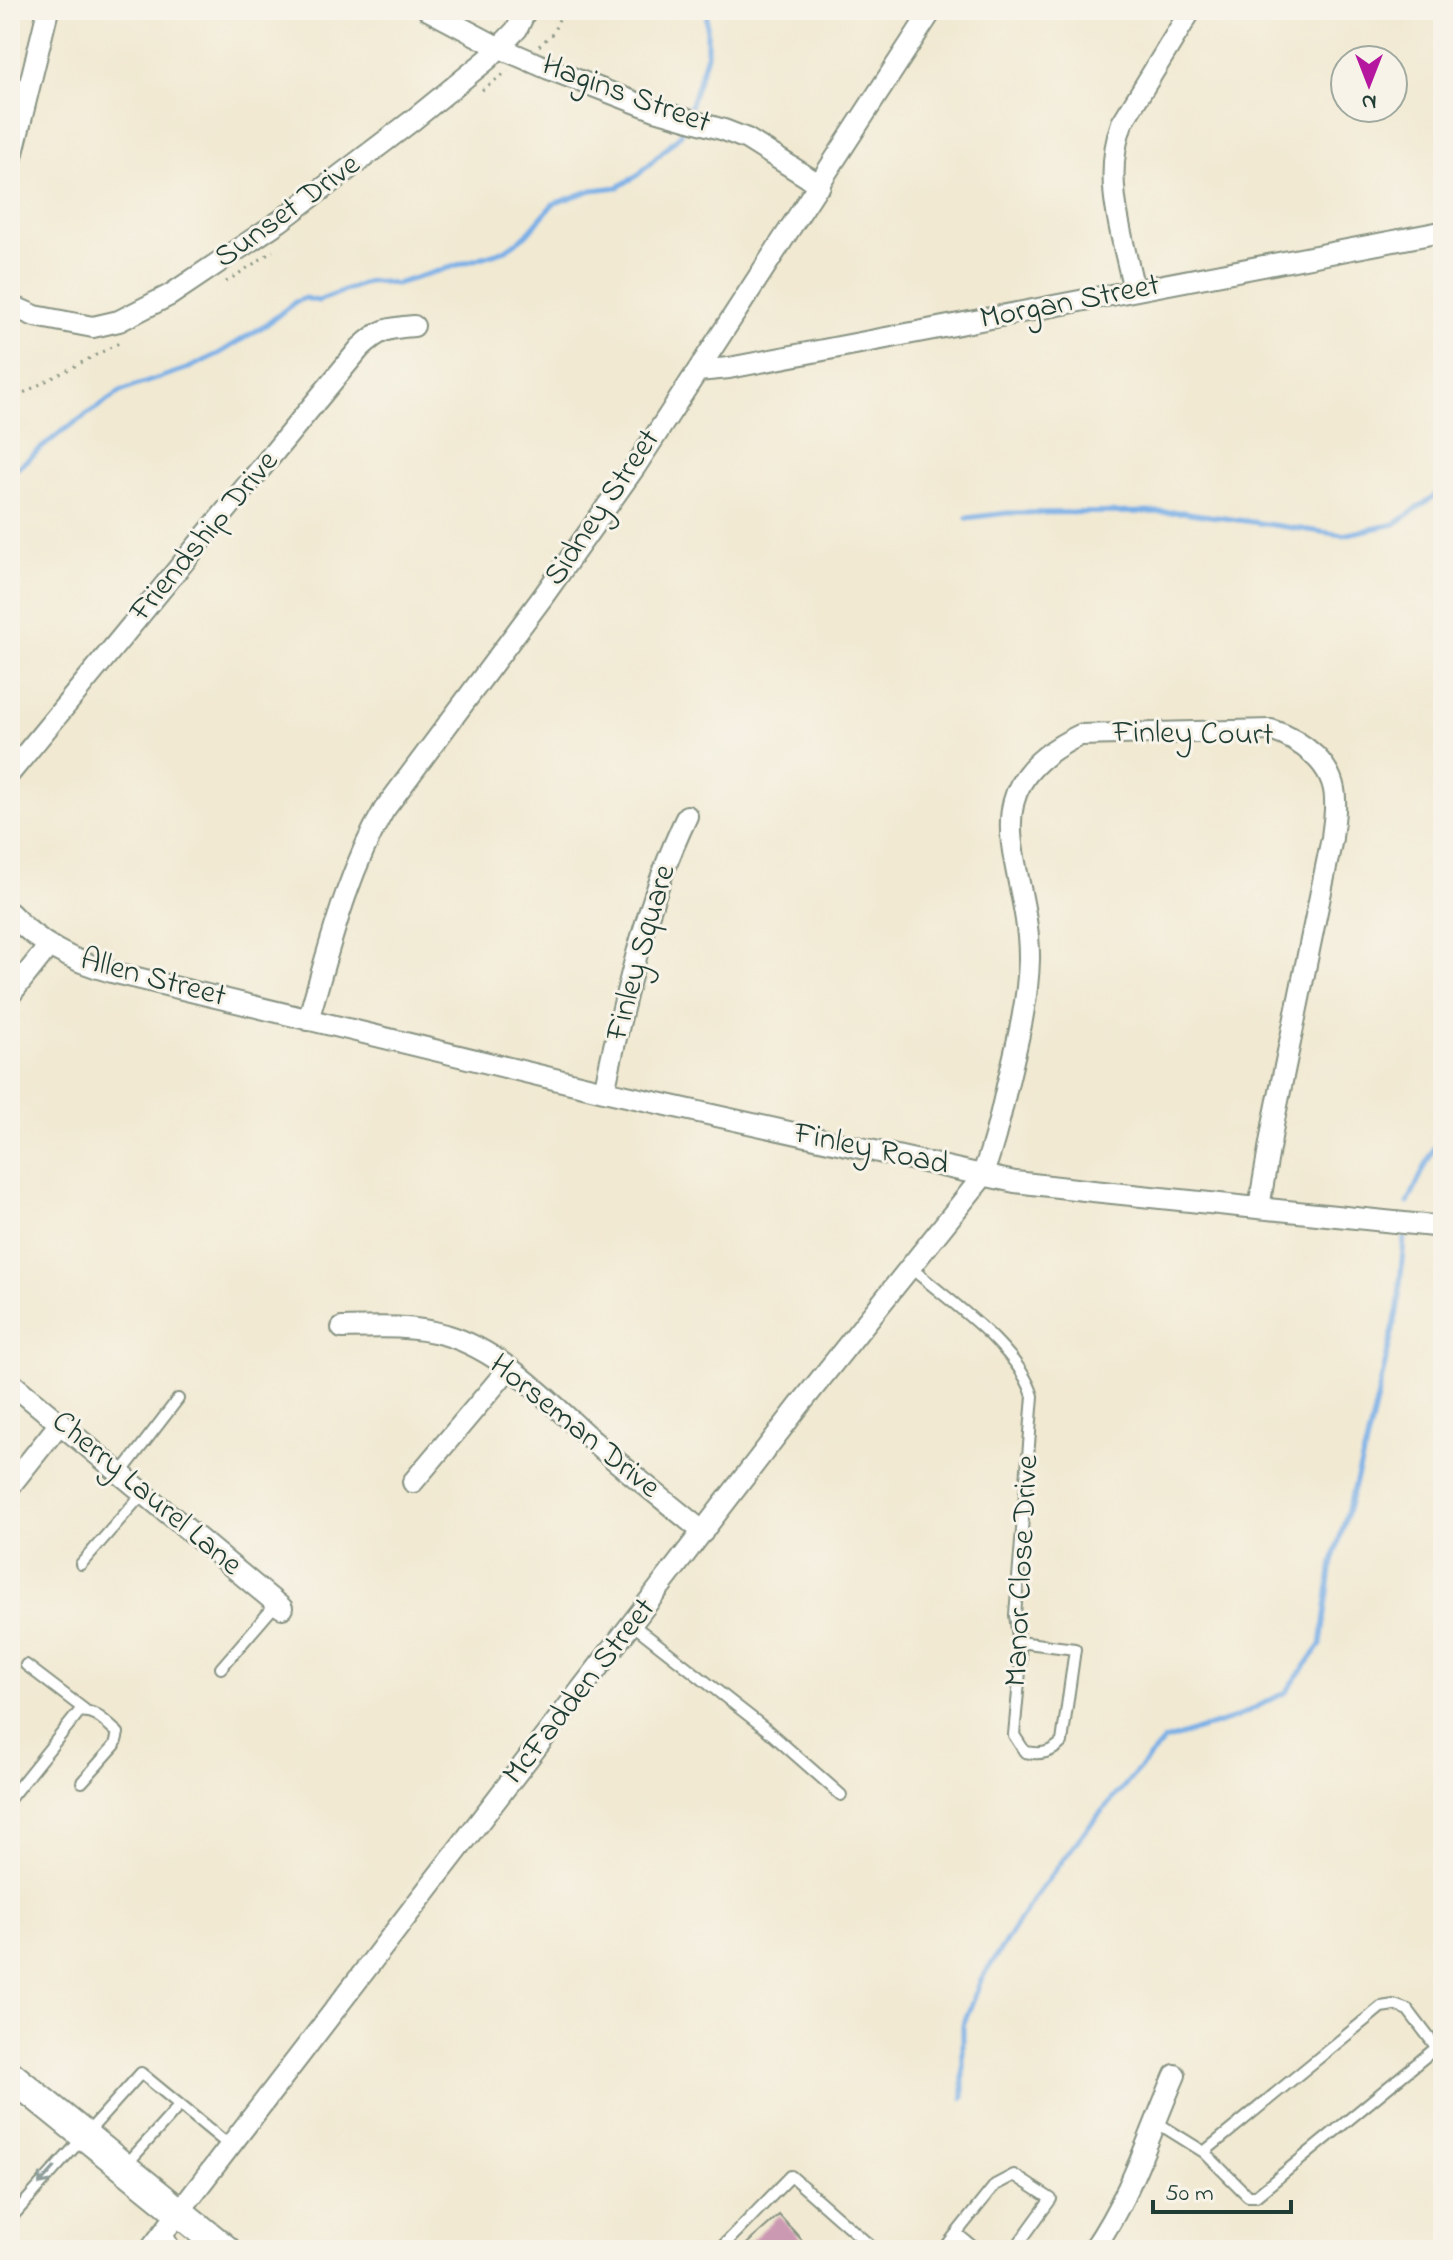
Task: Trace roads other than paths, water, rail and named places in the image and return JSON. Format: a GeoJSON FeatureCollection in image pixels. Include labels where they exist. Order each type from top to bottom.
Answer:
{"type":"FeatureCollection","features":[{"type":"Feature","properties":{"kind":"main road"},"geometry":{"type":"LineString","coordinates":[[10,2075],[124,2167],[173,2222],[226,2250]]}},
{"type":"Feature","properties":{"kind":"street"},"geometry":{"type":"LineString","coordinates":[[10,165],[48,10]]}},
{"type":"Feature","properties":{"kind":"street","name":"Hagins Street"},"geometry":{"type":"LineString","coordinates":[[428,10],[498,47],[593,87],[747,139],[820,185]]}},
{"type":"Feature","properties":{"kind":"street","name":"Sunset Drive"},"geometry":{"type":"LineString","coordinates":[[10,305],[35,316],[93,327],[119,321],[170,295],[280,221],[413,120],[488,59],[517,29],[526,10]]}},
{"type":"Feature","properties":{"kind":"street","name":"Sidney Street"},"geometry":{"type":"LineString","coordinates":[[308,1020],[339,913],[369,836],[384,810],[635,467],[932,10]]}},
{"type":"Feature","properties":{"kind":"street"},"geometry":{"type":"LineString","coordinates":[[1134,290],[1111,176],[1115,142],[1122,123],[1191,10]]}},
{"type":"Feature","properties":{"kind":"street","name":"Morgan Street"},"geometry":{"type":"LineString","coordinates":[[698,371],[729,368],[1441,232]]}},
{"type":"Feature","properties":{"kind":"street","name":"Friendship Drive"},"geometry":{"type":"LineString","coordinates":[[10,773],[360,348],[387,328],[414,326]]}},
{"type":"Feature","properties":{"kind":"street","name":"Finley Court"},"geometry":{"type":"LineString","coordinates":[[982,1175],[995,1137],[1025,1002],[1028,937],[1009,833],[1014,799],[1023,781],[1040,757],[1055,746],[1080,735],[1271,730],[1291,737],[1318,760],[1332,781],[1336,797],[1332,838],[1259,1207]]}},
{"type":"Feature","properties":{"kind":"street","name":"Finley Square"},"geometry":{"type":"LineString","coordinates":[[604,1091],[647,916],[672,846],[687,816]]}},
{"type":"Feature","properties":{"kind":"street","name":"Allen Street"},"geometry":{"type":"LineString","coordinates":[[10,913],[48,947],[91,966],[308,1020]]}},
{"type":"Feature","properties":{"kind":"street"},"geometry":{"type":"LineString","coordinates":[[10,995],[48,947]]}},
{"type":"Feature","properties":{"kind":"street","name":"Finley Road"},"geometry":{"type":"LineString","coordinates":[[308,1020],[604,1091],[1015,1182],[1443,1227]]}},
{"type":"Feature","properties":{"kind":"street","name":"McFadden Street"},"geometry":{"type":"LineString","coordinates":[[150,2250],[982,1175]]}},
{"type":"Feature","properties":{"kind":"street","name":"Horseman Drive"},"geometry":{"type":"LineString","coordinates":[[342,1328],[389,1326],[447,1335],[499,1360],[703,1532]]}},
{"type":"Feature","properties":{"kind":"street"},"geometry":{"type":"LineString","coordinates":[[413,1482],[509,1368]]}},
{"type":"Feature","properties":{"kind":"street","name":"Cherry Laurel Lane"},"geometry":{"type":"LineString","coordinates":[[10,1382],[280,1605]]}},
{"type":"Feature","properties":{"kind":"street"},"geometry":{"type":"LineString","coordinates":[[10,1486],[61,1422]]}},
{"type":"Feature","properties":{"kind":"street"},"geometry":{"type":"LineString","coordinates":[[1093,2250],[1123,2203],[1175,2075]]}},
{"type":"Feature","properties":{"kind":"lane","name":"Manor Close Drive"},"geometry":{"type":"LineString","coordinates":[[910,1267],[1011,1356],[1028,1378],[1033,1396],[1015,1615],[1021,1660],[1014,1735],[1025,1752],[1034,1754],[1054,1750],[1062,1742],[1075,1649],[1019,1642]]}},
{"type":"Feature","properties":{"kind":"lane"},"geometry":{"type":"LineString","coordinates":[[121,1473],[178,1399]]}},
{"type":"Feature","properties":{"kind":"lane"},"geometry":{"type":"LineString","coordinates":[[81,1564],[144,1492]]}},
{"type":"Feature","properties":{"kind":"lane"},"geometry":{"type":"LineString","coordinates":[[221,1668],[280,1605]]}},
{"type":"Feature","properties":{"kind":"lane"},"geometry":{"type":"LineString","coordinates":[[632,1624],[766,1729],[841,1795]]}},
{"type":"Feature","properties":{"kind":"lane"},"geometry":{"type":"LineString","coordinates":[[26,1665],[118,1733],[115,1745],[82,1782]]}},
{"type":"Feature","properties":{"kind":"lane"},"geometry":{"type":"LineString","coordinates":[[10,1798],[79,1712],[85,1710]]}},
{"type":"Feature","properties":{"kind":"lane"},"geometry":{"type":"LineString","coordinates":[[1156,2122],[1204,2152],[1248,2196],[1256,2196],[1440,2052],[1408,2010],[1394,2005],[1381,2007],[1204,2152]]}},
{"type":"Feature","properties":{"kind":"lane"},"geometry":{"type":"LineString","coordinates":[[10,2219],[141,2073],[231,2147]]}},
{"type":"Feature","properties":{"kind":"lane"},"geometry":{"type":"LineString","coordinates":[[124,2167],[180,2105]]}},
{"type":"Feature","properties":{"kind":"lane"},"geometry":{"type":"LineString","coordinates":[[943,2250],[995,2185],[1014,2175],[1051,2199],[1014,2250]]}},
{"type":"Feature","properties":{"kind":"lane"},"geometry":{"type":"LineString","coordinates":[[719,2250],[791,2176],[875,2250]]}},
{"type":"Feature","properties":{"kind":"lane"},"geometry":{"type":"LineString","coordinates":[[173,2222],[176,2250]]}},
{"type":"Feature","properties":{"kind":"lane"},"geometry":{"type":"LineString","coordinates":[[957,2234],[977,2250]]}},
{"type":"Feature","properties":{"kind":"waterway"},"geometry":{"type":"LineString","coordinates":[[688,113],[707,55],[707,10]]}},
{"type":"Feature","properties":{"kind":"waterway"},"geometry":{"type":"LineString","coordinates":[[10,474],[61,432],[123,390],[189,368],[220,353],[267,324],[295,302],[305,298],[318,301],[370,281],[396,284],[506,250],[526,235],[553,204],[592,190],[618,187],[639,174],[680,135],[685,122]]}},
{"type":"Feature","properties":{"kind":"waterway"},"geometry":{"type":"LineString","coordinates":[[967,518],[1007,513],[1182,512],[1343,535],[1395,524],[1443,490]]}},
{"type":"Feature","properties":{"kind":"waterway"},"geometry":{"type":"LineString","coordinates":[[1408,1203],[1443,1128]]}},
{"type":"Feature","properties":{"kind":"waterway"},"geometry":{"type":"LineString","coordinates":[[963,2098],[963,2025],[981,1980],[1030,1904],[1087,1828],[1164,1741],[1237,1717],[1286,1692],[1321,1645],[1331,1569],[1366,1446],[1398,1308],[1404,1238]]}}]}
